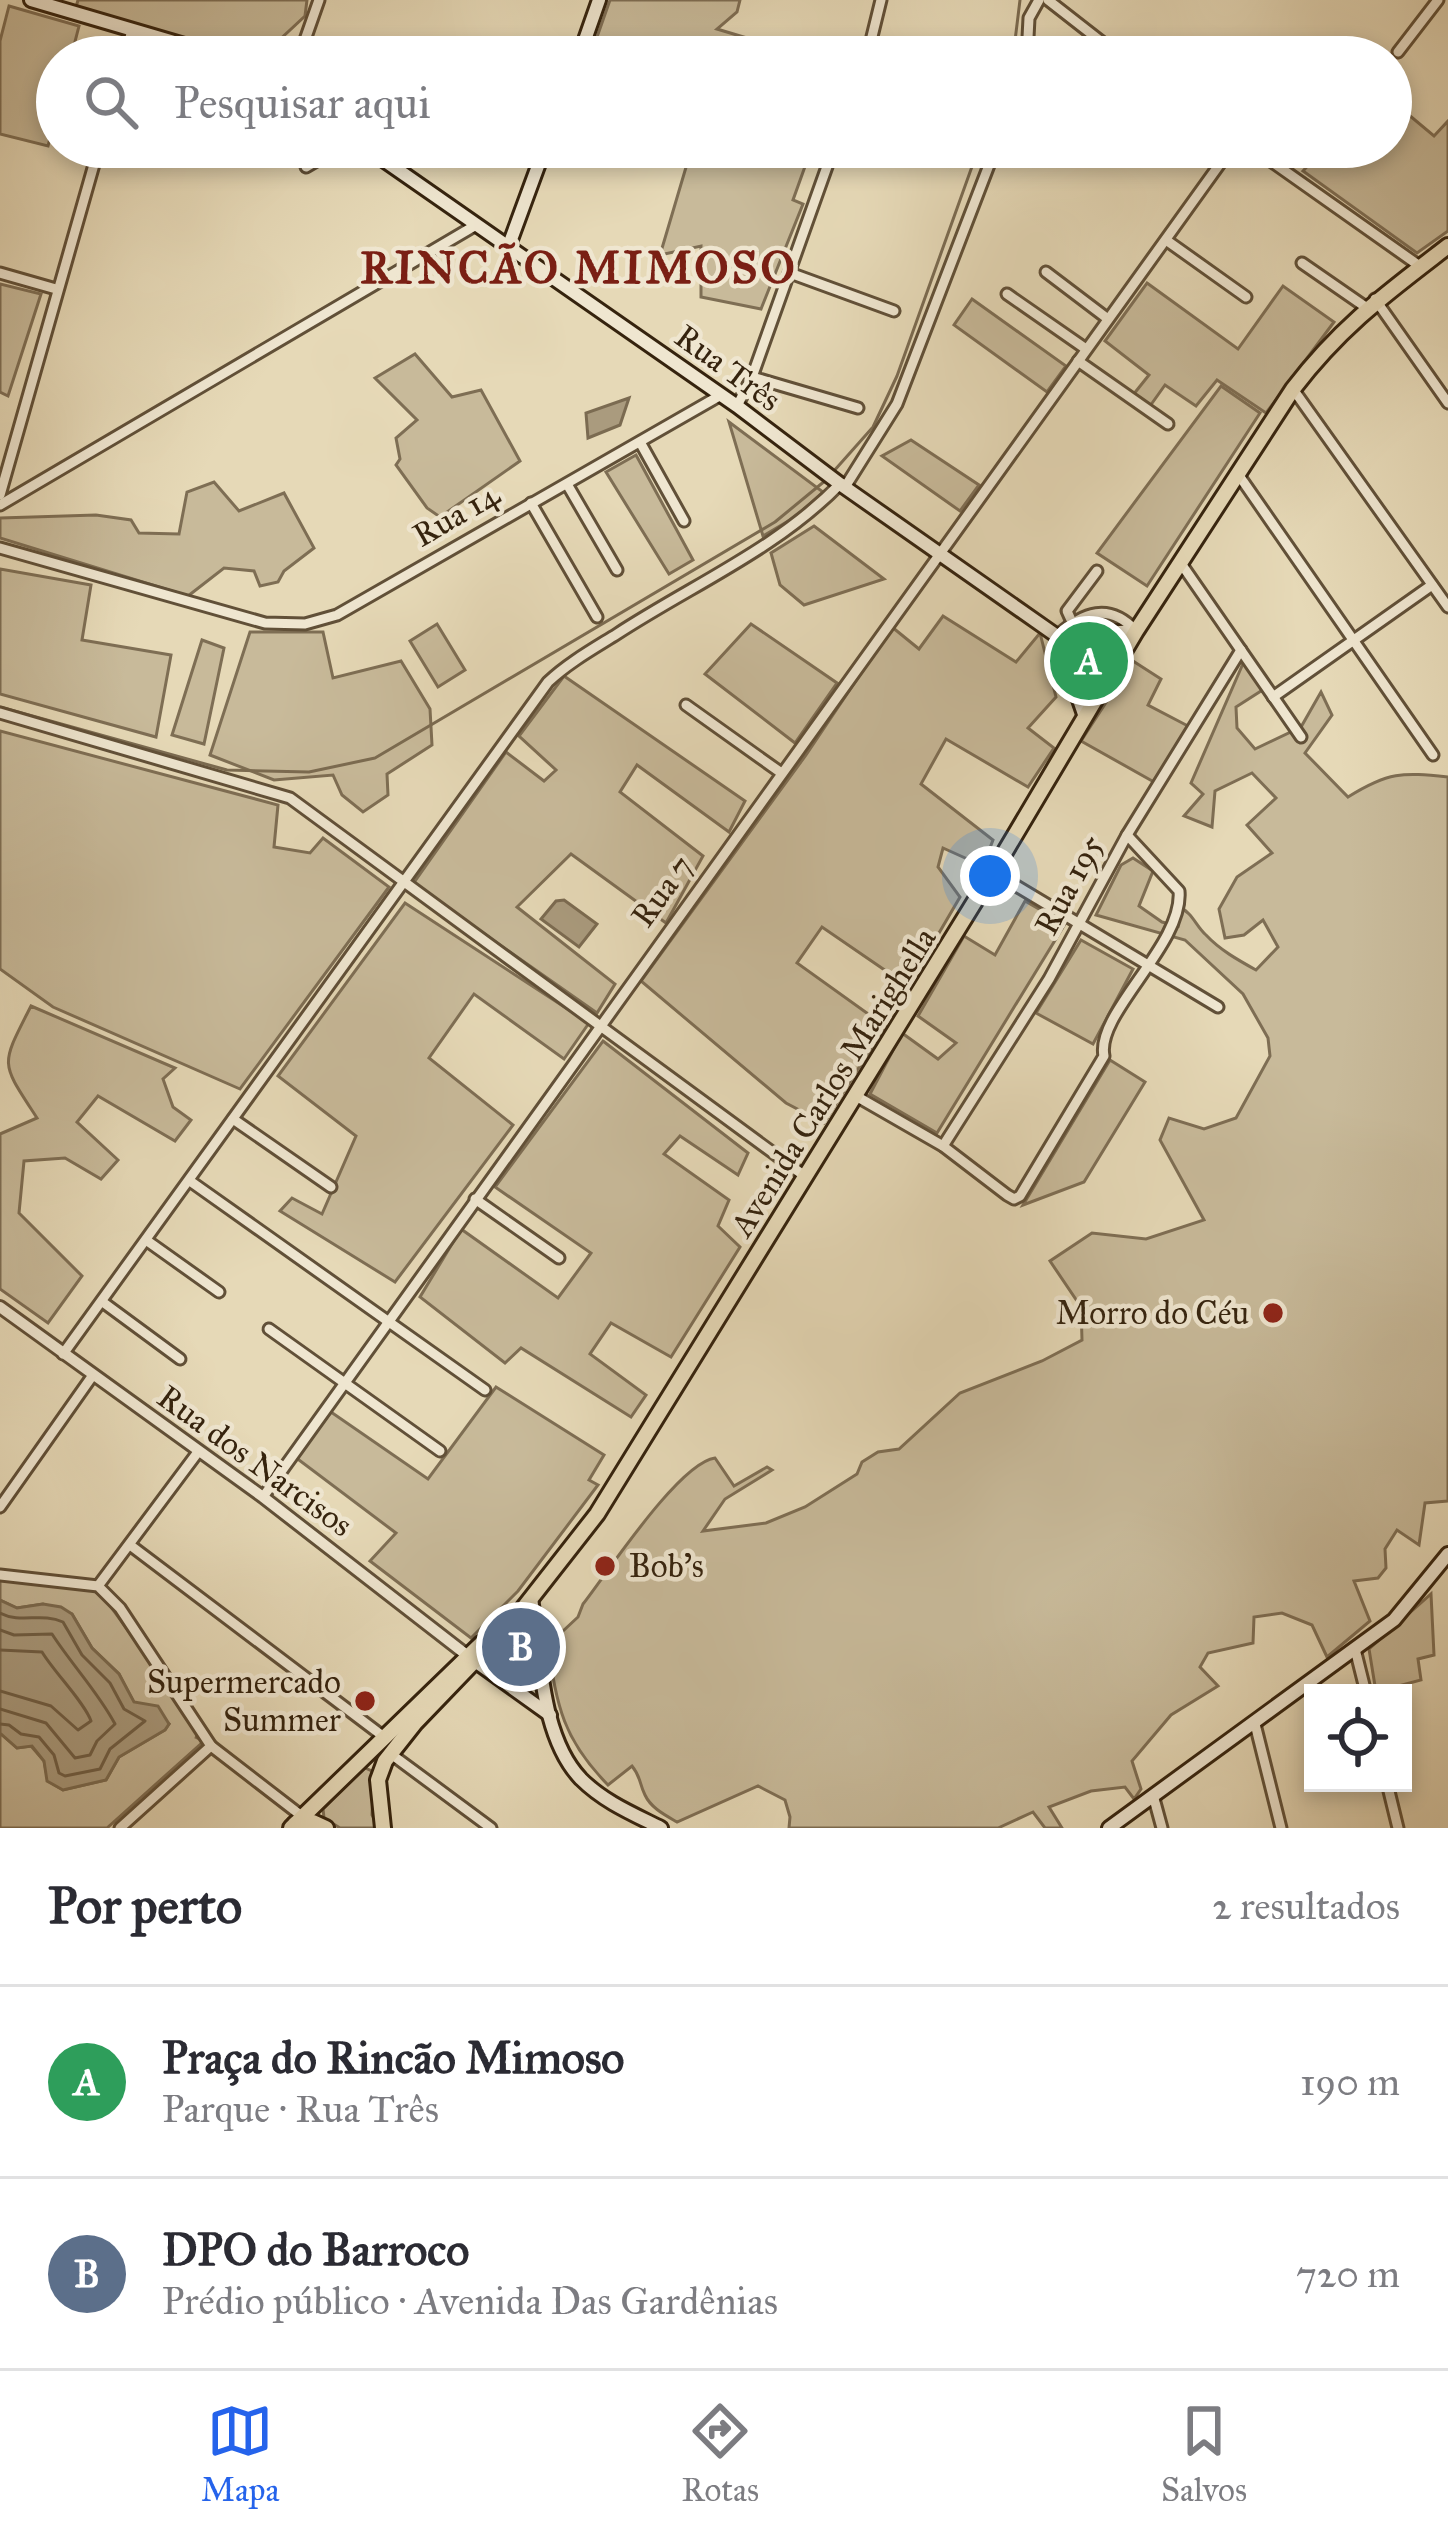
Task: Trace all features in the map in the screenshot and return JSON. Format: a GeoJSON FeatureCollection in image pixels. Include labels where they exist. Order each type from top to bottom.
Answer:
{"type":"FeatureCollection","features":[{"type":"Feature","properties":{"kind":"main road"},"geometry":{"type":"LineString","coordinates":[[32,0],[153,36]]}},
{"type":"Feature","properties":{"kind":"main road"},"geometry":{"type":"LineString","coordinates":[[586,36],[599,0]]}},
{"type":"Feature","properties":{"kind":"main road","name":"Rua Três"},"geometry":{"type":"LineString","coordinates":[[395,168],[1057,636]]}},
{"type":"Feature","properties":{"kind":"main road"},"geometry":{"type":"LineString","coordinates":[[509,245],[537,168]]}},
{"type":"Feature","properties":{"kind":"main road","name":"Avenida Carlos Marighella"},"geometry":{"type":"LineString","coordinates":[[296,1823],[526,1604],[597,1514],[1136,631],[1293,388],[1322,351],[1371,304],[1448,247]]}},
{"type":"Feature","properties":{"kind":"main road"},"geometry":{"type":"LineString","coordinates":[[1084,717],[1057,636],[1136,631]]}},
{"type":"Feature","properties":{"kind":"main road"},"geometry":{"type":"LineString","coordinates":[[1109,1828],[1407,1607],[1448,1553]]}},
{"type":"Feature","properties":{"kind":"main road"},"geometry":{"type":"LineString","coordinates":[[526,1604],[550,1714],[566,1756],[585,1783],[621,1809],[661,1828]]}},
{"type":"Feature","properties":{"kind":"main road"},"geometry":{"type":"LineString","coordinates":[[471,1660],[550,1714]]}},
{"type":"Feature","properties":{"kind":"main road","name":"Avenida Carlos Marighella"},"geometry":{"type":"LineString","coordinates":[[379,1770],[471,1660]]}},
{"type":"Feature","properties":{"kind":"main road"},"geometry":{"type":"LineString","coordinates":[[362,1759],[374,1761],[379,1770],[383,1828]]}},
{"type":"Feature","properties":{"kind":"main road"},"geometry":{"type":"LineString","coordinates":[[296,1823],[324,1826],[320,1802]]}},
{"type":"Feature","properties":{"kind":"street"},"geometry":{"type":"LineString","coordinates":[[306,36],[319,0]]}},
{"type":"Feature","properties":{"kind":"street"},"geometry":{"type":"LineString","coordinates":[[872,36],[881,0]]}},
{"type":"Feature","properties":{"kind":"street"},"geometry":{"type":"LineString","coordinates":[[1026,36],[1031,9],[1039,0]]}},
{"type":"Feature","properties":{"kind":"street"},"geometry":{"type":"LineString","coordinates":[[1048,0],[1091,36]]}},
{"type":"Feature","properties":{"kind":"street"},"geometry":{"type":"LineString","coordinates":[[1410,36],[1438,0]]}},
{"type":"Feature","properties":{"kind":"street"},"geometry":{"type":"LineString","coordinates":[[131,36],[133,30]]}},
{"type":"Feature","properties":{"kind":"street"},"geometry":{"type":"LineString","coordinates":[[0,495],[93,168]]}},
{"type":"Feature","properties":{"kind":"street"},"geometry":{"type":"LineString","coordinates":[[737,406],[752,377],[827,168]]}},
{"type":"Feature","properties":{"kind":"street"},"geometry":{"type":"LineString","coordinates":[[63,1354],[556,675],[802,520],[843,486],[897,404],[987,168]]}},
{"type":"Feature","properties":{"kind":"street","name":"Rua 7"},"geometry":{"type":"LineString","coordinates":[[263,1497],[1217,168]]}},
{"type":"Feature","properties":{"kind":"street"},"geometry":{"type":"LineString","coordinates":[[1281,168],[1421,267]]}},
{"type":"Feature","properties":{"kind":"street"},"geometry":{"type":"LineString","coordinates":[[0,506],[476,225]]}},
{"type":"Feature","properties":{"kind":"street"},"geometry":{"type":"LineString","coordinates":[[1166,240],[1246,297]]}},
{"type":"Feature","properties":{"kind":"street"},"geometry":{"type":"LineString","coordinates":[[1302,263],[1371,304],[1448,403]]}},
{"type":"Feature","properties":{"kind":"street"},"geometry":{"type":"LineString","coordinates":[[1046,272],[1108,319]]}},
{"type":"Feature","properties":{"kind":"street"},"geometry":{"type":"LineString","coordinates":[[0,274],[56,289]]}},
{"type":"Feature","properties":{"kind":"street"},"geometry":{"type":"LineString","coordinates":[[790,274],[894,311]]}},
{"type":"Feature","properties":{"kind":"street"},"geometry":{"type":"LineString","coordinates":[[1007,294],[1085,349]]}},
{"type":"Feature","properties":{"kind":"street"},"geometry":{"type":"LineString","coordinates":[[1078,361],[1168,424]]}},
{"type":"Feature","properties":{"kind":"street"},"geometry":{"type":"LineString","coordinates":[[752,377],[858,408]]}},
{"type":"Feature","properties":{"kind":"street"},"geometry":{"type":"LineString","coordinates":[[1293,388],[1448,607]]}},
{"type":"Feature","properties":{"kind":"street","name":"Rua 14"},"geometry":{"type":"LineString","coordinates":[[0,548],[265,622],[305,624],[337,615],[721,395]]}},
{"type":"Feature","properties":{"kind":"street"},"geometry":{"type":"LineString","coordinates":[[640,442],[684,521]]}},
{"type":"Feature","properties":{"kind":"street"},"geometry":{"type":"LineString","coordinates":[[1238,474],[1432,755]]}},
{"type":"Feature","properties":{"kind":"street"},"geometry":{"type":"LineString","coordinates":[[567,484],[617,570]]}},
{"type":"Feature","properties":{"kind":"street"},"geometry":{"type":"LineString","coordinates":[[531,503],[597,617]]}},
{"type":"Feature","properties":{"kind":"street"},"geometry":{"type":"LineString","coordinates":[[1180,562],[1301,737]]}},
{"type":"Feature","properties":{"kind":"street"},"geometry":{"type":"LineString","coordinates":[[1072,622],[1067,611],[1097,571]]}},
{"type":"Feature","properties":{"kind":"street"},"geometry":{"type":"LineString","coordinates":[[1274,697],[1432,585]]}},
{"type":"Feature","properties":{"kind":"street"},"geometry":{"type":"LineString","coordinates":[[1057,636],[1085,614],[1105,612],[1122,617],[1136,631]]}},
{"type":"Feature","properties":{"kind":"street","name":"Rua 195"},"geometry":{"type":"LineString","coordinates":[[943,1146],[1049,979],[1126,835],[1241,650]]}},
{"type":"Feature","properties":{"kind":"street"},"geometry":{"type":"LineString","coordinates":[[686,706],[780,772]]}},
{"type":"Feature","properties":{"kind":"street"},"geometry":{"type":"LineString","coordinates":[[0,713],[282,793],[806,1177]]}},
{"type":"Feature","properties":{"kind":"street"},"geometry":{"type":"LineString","coordinates":[[856,1096],[943,1146],[1007,1196],[1014,1198],[1024,1189],[1104,1056],[1108,1030],[1175,918],[1181,896],[1126,835]]}},
{"type":"Feature","properties":{"kind":"street"},"geometry":{"type":"LineString","coordinates":[[993,872],[1218,1007]]}},
{"type":"Feature","properties":{"kind":"street"},"geometry":{"type":"LineString","coordinates":[[233,1119],[331,1187]]}},
{"type":"Feature","properties":{"kind":"street"},"geometry":{"type":"LineString","coordinates":[[190,1181],[484,1390]]}},
{"type":"Feature","properties":{"kind":"street"},"geometry":{"type":"LineString","coordinates":[[475,1199],[559,1258]]}},
{"type":"Feature","properties":{"kind":"street"},"geometry":{"type":"LineString","coordinates":[[146,1240],[218,1292]]}},
{"type":"Feature","properties":{"kind":"street"},"geometry":{"type":"LineString","coordinates":[[104,1303],[180,1359]]}},
{"type":"Feature","properties":{"kind":"street","name":"Rua dos Narcisos"},"geometry":{"type":"LineString","coordinates":[[0,1307],[263,1497],[471,1660]]}},
{"type":"Feature","properties":{"kind":"street"},"geometry":{"type":"LineString","coordinates":[[268,1329],[440,1450]]}},
{"type":"Feature","properties":{"kind":"street"},"geometry":{"type":"LineString","coordinates":[[0,1507],[93,1375]]}},
{"type":"Feature","properties":{"kind":"street"},"geometry":{"type":"LineString","coordinates":[[98,1586],[198,1453]]}},
{"type":"Feature","properties":{"kind":"street"},"geometry":{"type":"LineString","coordinates":[[130,1545],[384,1737]]}},
{"type":"Feature","properties":{"kind":"street"},"geometry":{"type":"LineString","coordinates":[[0,1575],[98,1586],[120,1608],[211,1746],[296,1823]]}},
{"type":"Feature","properties":{"kind":"street"},"geometry":{"type":"LineString","coordinates":[[1355,1649],[1364,1684]]}},
{"type":"Feature","properties":{"kind":"street"},"geometry":{"type":"LineString","coordinates":[[1255,1724],[1281,1828]]}},
{"type":"Feature","properties":{"kind":"street"},"geometry":{"type":"LineString","coordinates":[[121,1828],[211,1746]]}},
{"type":"Feature","properties":{"kind":"street"},"geometry":{"type":"LineString","coordinates":[[391,1754],[491,1828]]}},
{"type":"Feature","properties":{"kind":"street"},"geometry":{"type":"LineString","coordinates":[[1389,1792],[1398,1828]]}},
{"type":"Feature","properties":{"kind":"street"},"geometry":{"type":"LineString","coordinates":[[1153,1795],[1162,1828]]}},
{"type":"Feature","properties":{"kind":"shaded area"},"geometry":{"type":"Polygon","coordinates":[[[78,0],[307,0],[305,16],[284,36],[173,36],[76,7],[78,0]]]}},
{"type":"Feature","properties":{"kind":"shaded area"},"geometry":{"type":"Polygon","coordinates":[[[610,0],[740,0],[737,12],[717,29],[740,36],[597,36],[610,0]]]}},
{"type":"Feature","properties":{"kind":"shaded area"},"geometry":{"type":"Polygon","coordinates":[[[9,6],[79,26],[76,36],[36,36],[36,143],[0,134],[0,41],[9,6]]]}},
{"type":"Feature","properties":{"kind":"shaded area"},"geometry":{"type":"Polygon","coordinates":[[[1412,118],[1434,136],[1448,121],[1448,231],[1417,253],[1303,171],[1412,168],[1412,118]]]}},
{"type":"Feature","properties":{"kind":"shaded area"},"geometry":{"type":"Polygon","coordinates":[[[686,168],[804,168],[793,200],[803,204],[761,309],[701,297],[701,246],[660,255],[686,168]]]}},
{"type":"Feature","properties":{"kind":"shaded area"},"geometry":{"type":"Polygon","coordinates":[[[1147,283],[1238,349],[1283,286],[1334,322],[1266,413],[1217,380],[1196,406],[1165,385],[1150,406],[1133,395],[1149,375],[1105,341],[1147,283]]]}},
{"type":"Feature","properties":{"kind":"shaded area"},"geometry":{"type":"Polygon","coordinates":[[[0,284],[41,294],[8,396],[0,392],[0,284]]]}},
{"type":"Feature","properties":{"kind":"shaded area"},"geometry":{"type":"Polygon","coordinates":[[[972,299],[1066,366],[1047,392],[954,325],[972,299]]]}},
{"type":"Feature","properties":{"kind":"shaded area"},"geometry":{"type":"Polygon","coordinates":[[[415,354],[452,397],[481,390],[520,461],[440,517],[427,508],[396,465],[400,459],[396,438],[417,420],[375,378],[415,354]]]}},
{"type":"Feature","properties":{"kind":"shaded area"},"geometry":{"type":"Polygon","coordinates":[[[1221,386],[1260,413],[1147,586],[1097,553],[1221,386]]]}},
{"type":"Feature","properties":{"kind":"shaded area"},"geometry":{"type":"Polygon","coordinates":[[[729,422],[823,492],[795,517],[763,536],[729,422]]]}},
{"type":"Feature","properties":{"kind":"shaded area"},"geometry":{"type":"Polygon","coordinates":[[[911,440],[979,485],[960,511],[882,456],[911,440]]]}},
{"type":"Feature","properties":{"kind":"shaded area"},"geometry":{"type":"Polygon","coordinates":[[[636,455],[693,560],[669,574],[606,472],[636,455]]]}},
{"type":"Feature","properties":{"kind":"shaded area"},"geometry":{"type":"Polygon","coordinates":[[[214,482],[239,511],[284,493],[314,548],[284,571],[278,582],[260,586],[254,571],[224,568],[188,596],[0,538],[0,518],[96,515],[131,520],[139,533],[179,534],[187,492],[214,482]]]}},
{"type":"Feature","properties":{"kind":"shaded area"},"geometry":{"type":"Polygon","coordinates":[[[814,526],[884,579],[804,605],[780,585],[771,553],[814,526]]]}},
{"type":"Feature","properties":{"kind":"shaded area"},"geometry":{"type":"Polygon","coordinates":[[[0,569],[91,585],[82,640],[171,655],[156,737],[0,694],[0,569]]]}},
{"type":"Feature","properties":{"kind":"shaded area"},"geometry":{"type":"Polygon","coordinates":[[[943,616],[1016,662],[1040,633],[1056,697],[1028,728],[1054,748],[1028,787],[946,739],[921,784],[993,840],[983,866],[943,848],[938,867],[960,897],[908,986],[822,927],[797,963],[885,1026],[824,1123],[786,1103],[641,981],[806,755],[892,627],[919,649],[943,616]]]}},
{"type":"Feature","properties":{"kind":"shaded area"},"geometry":{"type":"Polygon","coordinates":[[[437,624],[465,670],[438,687],[410,641],[437,624]]]}},
{"type":"Feature","properties":{"kind":"shaded area"},"geometry":{"type":"Polygon","coordinates":[[[751,624],[837,683],[795,743],[705,674],[751,624]]]}},
{"type":"Feature","properties":{"kind":"shaded area"},"geometry":{"type":"Polygon","coordinates":[[[250,632],[323,632],[333,678],[401,661],[430,709],[432,745],[387,774],[388,795],[363,812],[342,795],[333,775],[274,780],[210,755],[250,632]]]}},
{"type":"Feature","properties":{"kind":"shaded area"},"geometry":{"type":"Polygon","coordinates":[[[1114,635],[1122,645],[1102,672],[1088,704],[1083,702],[1066,650],[1072,642],[1114,635]]]}},
{"type":"Feature","properties":{"kind":"shaded area"},"geometry":{"type":"Polygon","coordinates":[[[202,640],[224,648],[204,744],[172,735],[202,640]]]}},
{"type":"Feature","properties":{"kind":"shaded area"},"geometry":{"type":"Polygon","coordinates":[[[1245,659],[1266,684],[1265,693],[1236,707],[1237,728],[1255,749],[1301,727],[1321,692],[1332,715],[1305,753],[1348,797],[1396,776],[1448,777],[1448,1501],[1425,1503],[1419,1545],[1397,1530],[1385,1549],[1386,1568],[1378,1578],[1354,1581],[1370,1621],[1327,1657],[1312,1625],[1282,1613],[1254,1617],[1253,1643],[1208,1653],[1200,1667],[1218,1686],[1171,1715],[1132,1761],[1141,1789],[1134,1799],[1125,1787],[1091,1791],[1049,1807],[1062,1828],[1045,1828],[1033,1812],[998,1828],[789,1828],[785,1800],[758,1786],[677,1822],[651,1804],[632,1766],[608,1785],[581,1752],[564,1721],[548,1645],[578,1617],[664,1498],[700,1464],[715,1458],[734,1486],[767,1467],[772,1470],[725,1499],[703,1531],[766,1523],[805,1507],[857,1474],[862,1462],[878,1452],[899,1449],[960,1393],[1082,1340],[1081,1307],[1050,1261],[1092,1233],[1146,1239],[1204,1220],[1160,1140],[1169,1118],[1204,1129],[1236,1118],[1270,1056],[1268,1038],[1243,994],[1185,940],[1096,915],[1121,865],[1133,858],[1153,871],[1139,906],[1162,922],[1178,926],[1179,907],[1217,945],[1256,970],[1278,947],[1263,920],[1244,935],[1225,938],[1219,909],[1237,877],[1272,853],[1247,825],[1276,798],[1252,773],[1215,791],[1212,827],[1184,816],[1203,794],[1191,783],[1245,659]]]}},
{"type":"Feature","properties":{"kind":"shaded area"},"geometry":{"type":"Polygon","coordinates":[[[1133,661],[1161,679],[1148,705],[1188,726],[1154,782],[1081,741],[1133,661]]]}},
{"type":"Feature","properties":{"kind":"shaded area"},"geometry":{"type":"Polygon","coordinates":[[[564,676],[745,801],[729,832],[637,765],[620,792],[703,856],[666,923],[571,854],[517,907],[615,984],[597,1013],[413,884],[506,752],[544,781],[556,770],[519,736],[564,676]]]}},
{"type":"Feature","properties":{"kind":"shaded area"},"geometry":{"type":"Polygon","coordinates":[[[0,731],[278,805],[274,847],[310,853],[323,838],[389,887],[240,1089],[53,1007],[0,969],[0,731]]]}},
{"type":"Feature","properties":{"kind":"shaded area"},"geometry":{"type":"Polygon","coordinates":[[[1025,901],[1065,924],[937,1133],[870,1094],[902,1033],[938,1059],[956,1043],[918,1016],[964,936],[995,955],[1025,901]]]}},
{"type":"Feature","properties":{"kind":"shaded area"},"geometry":{"type":"Polygon","coordinates":[[[405,903],[589,1023],[564,1059],[474,994],[429,1058],[513,1125],[395,1282],[280,1211],[292,1198],[322,1214],[356,1136],[278,1076],[405,903]]]}},
{"type":"Feature","properties":{"kind":"shaded area"},"geometry":{"type":"Polygon","coordinates":[[[1081,940],[1133,969],[1093,1044],[1036,1013],[1081,940]]]}},
{"type":"Feature","properties":{"kind":"shaded area"},"geometry":{"type":"Polygon","coordinates":[[[31,1006],[175,1068],[163,1079],[173,1107],[191,1120],[175,1141],[98,1096],[77,1122],[118,1160],[101,1179],[65,1158],[24,1161],[19,1213],[82,1276],[48,1323],[0,1289],[0,1134],[37,1118],[8,1064],[31,1006]]]}},
{"type":"Feature","properties":{"kind":"shaded area"},"geometry":{"type":"Polygon","coordinates":[[[603,1041],[748,1153],[738,1175],[680,1136],[664,1154],[729,1200],[718,1226],[740,1247],[671,1357],[611,1323],[590,1354],[646,1395],[631,1417],[521,1348],[505,1363],[420,1297],[461,1229],[558,1298],[591,1253],[495,1187],[603,1041]]]}},
{"type":"Feature","properties":{"kind":"shaded area"},"geometry":{"type":"Polygon","coordinates":[[[1110,1060],[1145,1082],[1084,1182],[1023,1205],[1110,1060]]]}},
{"type":"Feature","properties":{"kind":"shaded area"},"geometry":{"type":"Polygon","coordinates":[[[496,1387],[604,1455],[589,1480],[598,1485],[518,1591],[471,1638],[370,1561],[396,1533],[295,1457],[331,1412],[428,1479],[496,1387]]]}},
{"type":"Feature","properties":{"kind":"shaded area"},"geometry":{"type":"Polygon","coordinates":[[[0,1576],[83,1582],[106,1600],[207,1739],[195,1737],[204,1741],[107,1828],[0,1828],[0,1733],[17,1748],[31,1746],[44,1761],[48,1781],[63,1790],[106,1780],[119,1757],[169,1724],[134,1703],[119,1674],[92,1648],[72,1614],[43,1604],[17,1608],[0,1600],[0,1576]]]}},
{"type":"Feature","properties":{"kind":"shaded area"},"geometry":{"type":"Polygon","coordinates":[[[1431,1594],[1434,1655],[1418,1659],[1421,1680],[1375,1684],[1369,1649],[1431,1594]]]}},
{"type":"Feature","properties":{"kind":"shaded area"},"geometry":{"type":"Polygon","coordinates":[[[363,1767],[374,1772],[372,1815],[379,1828],[340,1828],[324,1818],[323,1809],[363,1767]]]}},
{"type":"Feature","properties":{"kind":"water"},"geometry":{"type":"Polygon","coordinates":[[[629,398],[620,425],[588,438],[586,413],[629,398]]]}},
{"type":"Feature","properties":{"kind":"water"},"geometry":{"type":"Polygon","coordinates":[[[564,900],[597,924],[579,947],[541,919],[556,901],[564,900]]]}},
{"type":"Feature","properties":{"kind":"water"},"geometry":{"type":"Polygon","coordinates":[[[0,1600],[17,1608],[61,1607],[72,1614],[92,1648],[119,1674],[134,1702],[158,1706],[169,1724],[165,1730],[119,1757],[106,1780],[63,1790],[47,1781],[44,1761],[32,1746],[17,1748],[0,1733],[0,1600]]]}},
{"type":"Feature","properties":{"kind":"waterway"},"geometry":{"type":"LineString","coordinates":[[1016,36],[1020,0]]}},
{"type":"Feature","properties":{"kind":"waterway"},"geometry":{"type":"LineString","coordinates":[[833,472],[873,427],[897,376],[971,168]]}},
{"type":"Feature","properties":{"kind":"waterway"},"geometry":{"type":"LineString","coordinates":[[0,707],[227,770],[309,772],[375,758],[775,522],[826,480]]}},
{"type":"Feature","properties":{"kind":"place","name":"Praça do Rincão Mimoso"},"geometry":{"type":"Point","coordinates":[1089,661]}},
{"type":"Feature","properties":{"kind":"place","name":"Morro do Céu"},"geometry":{"type":"Point","coordinates":[1273,1313]}},
{"type":"Feature","properties":{"kind":"place","name":"Bob's"},"geometry":{"type":"Point","coordinates":[605,1566]}},
{"type":"Feature","properties":{"kind":"place","name":"DPO do Barroco"},"geometry":{"type":"Point","coordinates":[521,1647]}},
{"type":"Feature","properties":{"kind":"place","name":"Supermercado Summer"},"geometry":{"type":"Point","coordinates":[365,1701]}},
{"type":"Feature","properties":{"kind":"district","name":"RINCÃO MIMOSO"},"geometry":{"type":"Point","coordinates":[579,267]}}]}
